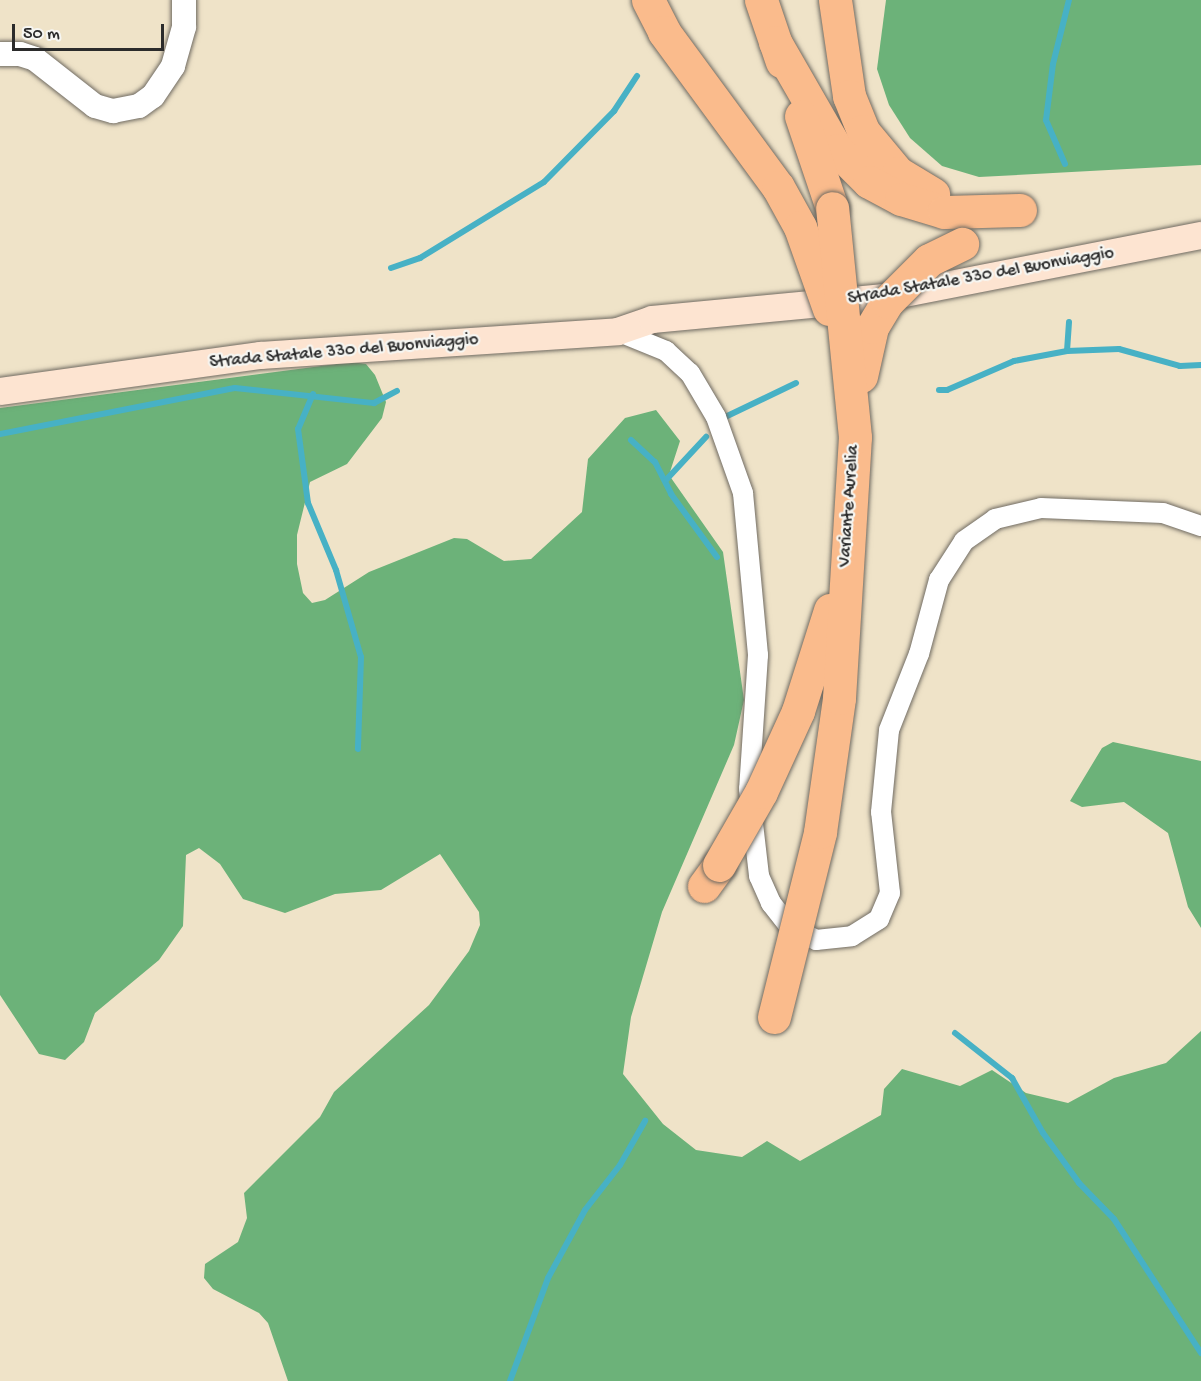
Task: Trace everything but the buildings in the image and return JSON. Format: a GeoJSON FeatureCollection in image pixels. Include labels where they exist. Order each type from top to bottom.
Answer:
{"type":"FeatureCollection","features":[{"type":"Feature","properties":{"kind":"highway"},"geometry":{"type":"LineString","coordinates":[[648,0],[664,32],[778,187],[800,227],[829,307],[855,437]]}},
{"type":"Feature","properties":{"kind":"highway","name":"Variante Aurelia"},"geometry":{"type":"LineString","coordinates":[[760,0],[832,208],[855,437],[839,698],[820,832],[774,1017]]}},
{"type":"Feature","properties":{"kind":"highway"},"geometry":{"type":"LineString","coordinates":[[835,0],[849,96],[863,131],[886,161],[913,183],[944,198],[1020,210]]}},
{"type":"Feature","properties":{"kind":"highway"},"geometry":{"type":"LineString","coordinates":[[776,42],[837,150],[869,182],[901,200],[944,212],[1020,210]]}},
{"type":"Feature","properties":{"kind":"highway"},"geometry":{"type":"LineString","coordinates":[[855,437],[863,357],[872,327],[904,281],[929,260],[962,244],[1020,210]]}},
{"type":"Feature","properties":{"kind":"highway"},"geometry":{"type":"LineString","coordinates":[[712,875],[761,792],[798,711],[825,633],[848,532]]}},
{"type":"Feature","properties":{"kind":"main road","name":"Strada Statale 330 del Buonviaggio"},"geometry":{"type":"LineString","coordinates":[[5,388],[260,355],[617,331],[652,320],[884,297],[1201,235]]}},
{"type":"Feature","properties":{"kind":"street"},"geometry":{"type":"LineString","coordinates":[[0,54],[20,54],[34,60],[95,106],[113,111],[139,106],[153,96],[173,66],[184,27],[184,0]]}},
{"type":"Feature","properties":{"kind":"street","name":"Strada Statale 330 del Buonviaggio"},"geometry":{"type":"LineString","coordinates":[[617,331],[666,351],[690,373],[716,417],[743,493],[758,655],[748,789],[759,876],[771,903],[788,925],[816,940],[852,936],[879,919],[890,893],[881,812],[890,730],[919,654],[939,580],[964,541],[995,519],[1041,508],[1163,513],[1201,526]]}},
{"type":"Feature","properties":{"kind":"green space"},"geometry":{"type":"Polygon","coordinates":[[[886,0],[1201,0],[1201,165],[979,177],[942,166],[910,138],[889,105],[877,69],[886,0]]]}},
{"type":"Feature","properties":{"kind":"green space"},"geometry":{"type":"Polygon","coordinates":[[[352,362],[366,364],[375,375],[386,402],[382,418],[347,464],[310,482],[297,535],[297,564],[303,593],[312,603],[325,600],[369,572],[454,538],[467,539],[504,561],[531,559],[582,512],[588,459],[625,418],[656,410],[680,441],[669,475],[723,552],[744,700],[734,745],[662,912],[631,1017],[623,1074],[663,1124],[696,1150],[742,1157],[767,1141],[800,1161],[881,1115],[884,1089],[902,1069],[960,1086],[992,1070],[1026,1093],[1068,1103],[1114,1078],[1166,1063],[1201,1031],[1201,1381],[288,1381],[268,1323],[259,1313],[213,1289],[204,1278],[205,1264],[238,1242],[247,1218],[244,1193],[320,1117],[334,1092],[429,1005],[469,951],[480,925],[479,912],[440,854],[381,890],[335,894],[285,913],[243,899],[220,864],[199,848],[186,855],[183,926],[159,960],[95,1013],[84,1042],[65,1060],[39,1054],[0,995],[0,408],[352,362]]]}},
{"type":"Feature","properties":{"kind":"green space"},"geometry":{"type":"Polygon","coordinates":[[[1113,742],[1201,761],[1201,928],[1188,907],[1168,833],[1124,802],[1082,807],[1070,801],[1102,748],[1113,742]]]}},
{"type":"Feature","properties":{"kind":"waterway"},"geometry":{"type":"LineString","coordinates":[[1065,164],[1046,120],[1053,64],[1069,0]]}},
{"type":"Feature","properties":{"kind":"waterway"},"geometry":{"type":"LineString","coordinates":[[391,268],[420,258],[544,182],[614,111],[637,76]]}},
{"type":"Feature","properties":{"kind":"waterway"},"geometry":{"type":"LineString","coordinates":[[1067,351],[1069,322]]}},
{"type":"Feature","properties":{"kind":"waterway"},"geometry":{"type":"LineString","coordinates":[[939,390],[947,390],[1014,361],[1067,351],[1119,349],[1180,366],[1201,365]]}},
{"type":"Feature","properties":{"kind":"waterway"},"geometry":{"type":"LineString","coordinates":[[723,418],[796,383]]}},
{"type":"Feature","properties":{"kind":"waterway"},"geometry":{"type":"LineString","coordinates":[[0,434],[235,388],[374,403],[397,391]]}},
{"type":"Feature","properties":{"kind":"waterway"},"geometry":{"type":"LineString","coordinates":[[313,394],[298,429],[308,503],[336,570],[361,657],[358,749]]}},
{"type":"Feature","properties":{"kind":"waterway"},"geometry":{"type":"LineString","coordinates":[[666,480],[706,437]]}},
{"type":"Feature","properties":{"kind":"waterway"},"geometry":{"type":"LineString","coordinates":[[631,440],[655,462],[671,494],[717,557]]}},
{"type":"Feature","properties":{"kind":"waterway"},"geometry":{"type":"LineString","coordinates":[[955,1033],[1012,1078],[1043,1133],[1079,1183],[1114,1219],[1201,1353]]}},
{"type":"Feature","properties":{"kind":"waterway"},"geometry":{"type":"LineString","coordinates":[[510,1381],[548,1278],[585,1210],[620,1165],[645,1121]]}}]}
